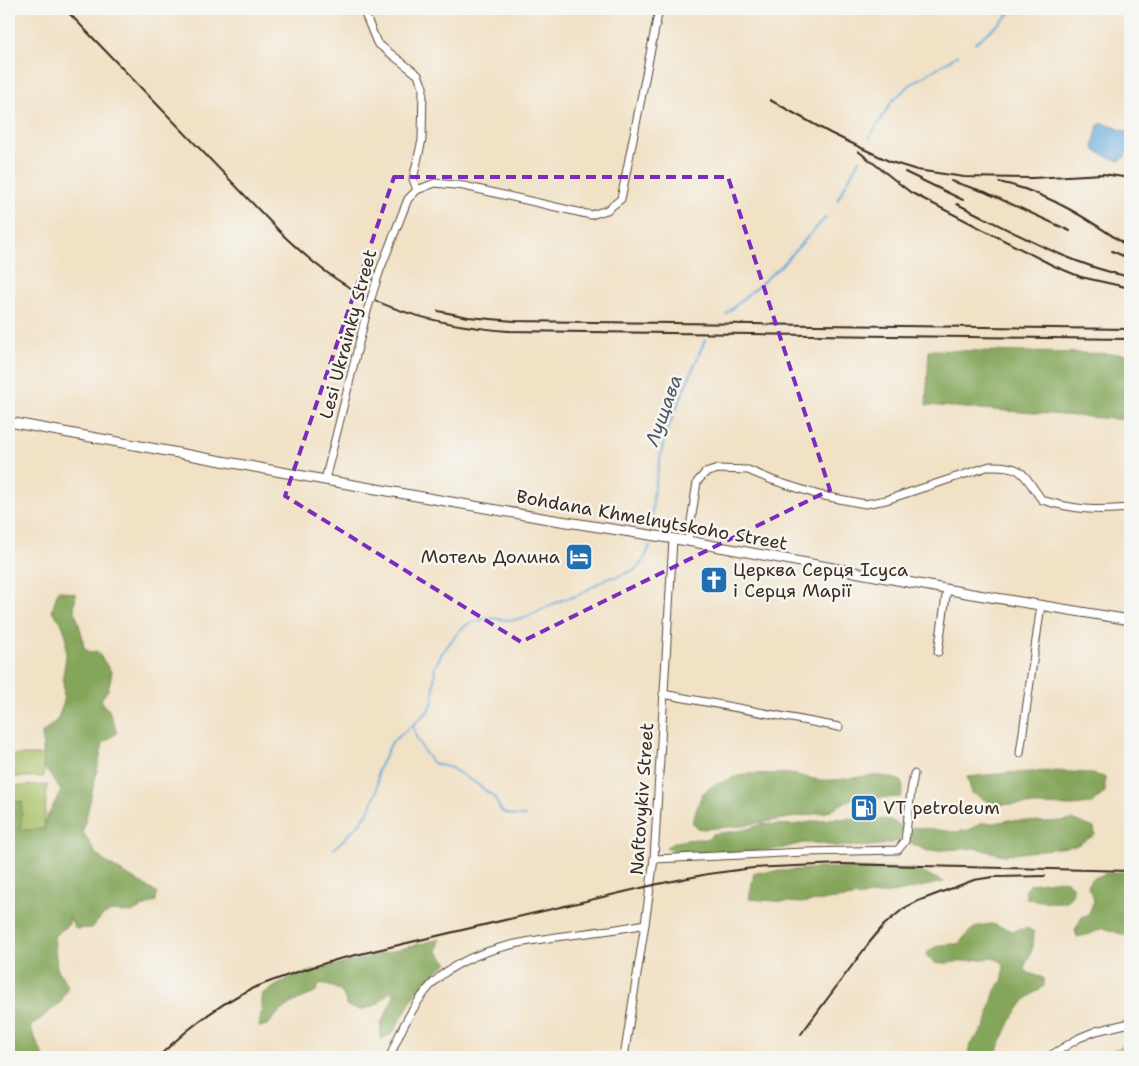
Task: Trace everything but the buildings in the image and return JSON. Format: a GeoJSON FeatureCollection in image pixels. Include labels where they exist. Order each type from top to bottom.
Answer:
{"type":"FeatureCollection","features":[{"type":"Feature","properties":{"kind":"main road","name":"Bohdana Khmelnytskoho Street"},"geometry":{"type":"LineString","coordinates":[[9,422],[325,480],[688,541],[947,589],[1130,620]]}},
{"type":"Feature","properties":{"kind":"street"},"geometry":{"type":"LineString","coordinates":[[363,9],[377,42],[418,74],[423,87],[422,140],[413,179],[417,190],[435,183],[464,186],[592,215],[607,210],[621,199],[659,9]]}},
{"type":"Feature","properties":{"kind":"street","name":"Lesi Ukrainky Street"},"geometry":{"type":"LineString","coordinates":[[325,480],[366,312],[380,270],[408,199],[417,190]]}},
{"type":"Feature","properties":{"kind":"street"},"geometry":{"type":"LineString","coordinates":[[688,541],[697,482],[705,473],[718,469],[748,470],[819,495],[865,504],[886,500],[990,466],[1007,465],[1026,476],[1042,500],[1065,507],[1101,511],[1130,508]]}},
{"type":"Feature","properties":{"kind":"street","name":"Naftovykiv Street"},"geometry":{"type":"LineString","coordinates":[[624,1057],[654,859],[673,540]]}},
{"type":"Feature","properties":{"kind":"street"},"geometry":{"type":"LineString","coordinates":[[938,652],[947,589]]}},
{"type":"Feature","properties":{"kind":"street"},"geometry":{"type":"LineString","coordinates":[[1020,754],[1041,605]]}},
{"type":"Feature","properties":{"kind":"street"},"geometry":{"type":"LineString","coordinates":[[663,694],[838,727]]}},
{"type":"Feature","properties":{"kind":"street"},"geometry":{"type":"LineString","coordinates":[[654,859],[898,850],[905,841],[914,774]]}},
{"type":"Feature","properties":{"kind":"street"},"geometry":{"type":"LineString","coordinates":[[390,1057],[399,1033],[424,994],[441,975],[463,961],[488,951],[534,941],[645,924]]}},
{"type":"Feature","properties":{"kind":"street"},"geometry":{"type":"LineString","coordinates":[[1048,1057],[1079,1038],[1096,1031],[1130,1022]]}},
{"type":"Feature","properties":{"kind":"highlighted area"},"geometry":{"type":"Polygon","coordinates":[[[394,177],[728,177],[830,490],[521,642],[285,496],[394,177]]]}},
{"type":"Feature","properties":{"kind":"green space"},"geometry":{"type":"Polygon","coordinates":[[[929,350],[1130,354],[1130,420],[926,405],[929,350]]]}},
{"type":"Feature","properties":{"kind":"green space"},"geometry":{"type":"Polygon","coordinates":[[[58,590],[76,594],[74,608],[84,648],[90,652],[97,651],[112,673],[108,690],[101,699],[109,710],[117,733],[103,743],[83,832],[96,854],[107,863],[157,893],[156,901],[131,913],[112,911],[102,916],[92,928],[76,929],[69,917],[69,924],[54,936],[57,968],[68,986],[61,1002],[30,1027],[44,1057],[9,1057],[9,802],[22,802],[21,830],[44,829],[47,817],[61,791],[44,768],[42,733],[57,720],[64,702],[63,675],[66,658],[66,635],[61,622],[52,611],[58,590]]]}},
{"type":"Feature","properties":{"kind":"green space"},"geometry":{"type":"Polygon","coordinates":[[[9,755],[43,755],[44,777],[9,777],[9,755]]]}},
{"type":"Feature","properties":{"kind":"green space"},"geometry":{"type":"Polygon","coordinates":[[[1055,771],[1087,773],[1105,777],[1105,792],[1091,804],[1073,806],[993,804],[972,793],[967,777],[1008,773],[1055,771]]]}},
{"type":"Feature","properties":{"kind":"green space"},"geometry":{"type":"Polygon","coordinates":[[[743,774],[790,774],[820,780],[881,776],[901,781],[903,788],[901,797],[851,799],[827,812],[739,826],[697,828],[692,822],[702,794],[714,785],[743,774]]]}},
{"type":"Feature","properties":{"kind":"green space"},"geometry":{"type":"Polygon","coordinates":[[[47,785],[44,829],[20,830],[22,802],[9,802],[9,786],[47,785]]]}},
{"type":"Feature","properties":{"kind":"green space"},"geometry":{"type":"Polygon","coordinates":[[[866,818],[890,820],[903,827],[899,841],[861,846],[803,843],[777,849],[701,853],[673,850],[666,847],[681,841],[708,839],[713,834],[743,830],[763,824],[792,825],[829,819],[866,818]]]}},
{"type":"Feature","properties":{"kind":"green space"},"geometry":{"type":"Polygon","coordinates":[[[1009,820],[1045,822],[1074,820],[1094,828],[1095,835],[1075,846],[1004,855],[974,848],[928,851],[908,840],[913,827],[955,832],[969,830],[980,823],[995,823],[1009,820]]]}},
{"type":"Feature","properties":{"kind":"green space"},"geometry":{"type":"Polygon","coordinates":[[[822,868],[914,869],[944,882],[897,892],[800,903],[749,899],[754,873],[822,868]]]}},
{"type":"Feature","properties":{"kind":"green space"},"geometry":{"type":"Polygon","coordinates":[[[1130,871],[1130,908],[1128,919],[1130,923],[1130,937],[1103,928],[1077,937],[1075,930],[1082,917],[1089,914],[1094,900],[1088,887],[1090,880],[1104,874],[1130,871]]]}},
{"type":"Feature","properties":{"kind":"green space"},"geometry":{"type":"Polygon","coordinates":[[[1060,880],[1067,881],[1073,887],[1072,894],[1063,902],[1027,899],[1025,889],[1030,884],[1060,880]]]}},
{"type":"Feature","properties":{"kind":"green space"},"geometry":{"type":"Polygon","coordinates":[[[992,924],[1013,931],[1027,928],[1034,932],[1033,947],[1024,968],[1029,973],[1043,978],[1044,986],[1026,999],[1012,1018],[994,1057],[968,1057],[970,1044],[985,1027],[995,990],[1003,979],[1004,965],[999,960],[992,958],[937,964],[926,955],[936,947],[958,944],[976,927],[992,924]]]}},
{"type":"Feature","properties":{"kind":"green space"},"geometry":{"type":"Polygon","coordinates":[[[440,939],[437,951],[448,963],[440,968],[415,994],[392,1034],[380,1039],[381,1024],[394,996],[391,990],[381,1001],[373,1006],[357,1009],[346,1005],[341,992],[320,983],[315,993],[288,1005],[268,1025],[259,1027],[262,994],[293,976],[440,939]]]}},
{"type":"Feature","properties":{"kind":"green space"},"geometry":{"type":"Polygon","coordinates":[[[1130,1043],[1130,1057],[1098,1057],[1130,1043]]]}},
{"type":"Feature","properties":{"kind":"water"},"geometry":{"type":"Polygon","coordinates":[[[1103,123],[1130,133],[1127,153],[1119,161],[1097,152],[1093,147],[1098,125],[1103,123]]]}},
{"type":"Feature","properties":{"kind":"waterway","name":"Лущава"},"geometry":{"type":"LineString","coordinates":[[975,43],[1014,9]]}},
{"type":"Feature","properties":{"kind":"waterway","name":"Лущава"},"geometry":{"type":"LineString","coordinates":[[869,138],[892,101],[910,85],[958,55]]}},
{"type":"Feature","properties":{"kind":"waterway","name":"Лущава"},"geometry":{"type":"LineString","coordinates":[[837,201],[859,160]]}},
{"type":"Feature","properties":{"kind":"waterway","name":"Лущава"},"geometry":{"type":"LineString","coordinates":[[726,314],[782,265],[826,217]]}},
{"type":"Feature","properties":{"kind":"waterway","name":"Лущава"},"geometry":{"type":"LineString","coordinates":[[652,521],[653,495],[665,435],[705,340]]}},
{"type":"Feature","properties":{"kind":"waterway","name":"Лущава"},"geometry":{"type":"LineString","coordinates":[[334,849],[360,823],[370,809],[377,791],[378,770],[392,742],[420,719],[433,702],[435,667],[442,653],[460,630],[469,623],[488,618],[522,619],[562,600],[579,595],[607,578],[616,577],[636,569],[644,560],[650,546]]}},
{"type":"Feature","properties":{"kind":"waterway"},"geometry":{"type":"LineString","coordinates":[[413,725],[416,737],[433,763],[451,768],[477,784],[494,797],[502,812],[515,816],[525,816]]}},
{"type":"Feature","properties":{"kind":"railway"},"geometry":{"type":"LineString","coordinates":[[65,9],[285,237],[306,256],[349,287],[370,298],[414,315],[437,321],[508,331],[1130,339]]}},
{"type":"Feature","properties":{"kind":"railway"},"geometry":{"type":"LineString","coordinates":[[770,100],[830,133],[891,162],[917,170],[964,177],[1032,178],[1103,174],[1130,178]]}},
{"type":"Feature","properties":{"kind":"railway"},"geometry":{"type":"LineString","coordinates":[[858,151],[910,192],[1054,266],[1081,277],[1130,288]]}},
{"type":"Feature","properties":{"kind":"railway"},"geometry":{"type":"LineString","coordinates":[[905,172],[963,200]]}},
{"type":"Feature","properties":{"kind":"railway"},"geometry":{"type":"LineString","coordinates":[[951,181],[985,192],[1070,231]]}},
{"type":"Feature","properties":{"kind":"railway"},"geometry":{"type":"LineString","coordinates":[[999,182],[1034,193],[1068,208],[1130,248]]}},
{"type":"Feature","properties":{"kind":"railway"},"geometry":{"type":"LineString","coordinates":[[957,204],[1063,256],[1130,277]]}},
{"type":"Feature","properties":{"kind":"railway"},"geometry":{"type":"LineString","coordinates":[[1112,251],[1130,259]]}},
{"type":"Feature","properties":{"kind":"railway"},"geometry":{"type":"LineString","coordinates":[[438,311],[468,317],[514,321],[1130,329]]}},
{"type":"Feature","properties":{"kind":"railway"},"geometry":{"type":"LineString","coordinates":[[158,1057],[190,1028],[238,995],[295,973],[339,959],[708,874],[753,868],[841,864],[1130,871]]}},
{"type":"Feature","properties":{"kind":"railway"},"geometry":{"type":"LineString","coordinates":[[801,1034],[869,943],[884,925],[903,909],[918,901],[974,880],[993,877],[1045,876]]}},
{"type":"Feature","properties":{"kind":"place","name":"Мотель Долина"},"geometry":{"type":"Point","coordinates":[579,557]}},
{"type":"Feature","properties":{"kind":"place","name":"Церква Серця Ісуса і Серця Марії"},"geometry":{"type":"Point","coordinates":[714,580]}},
{"type":"Feature","properties":{"kind":"place","name":"VT petroleum"},"geometry":{"type":"Point","coordinates":[864,808]}}]}
